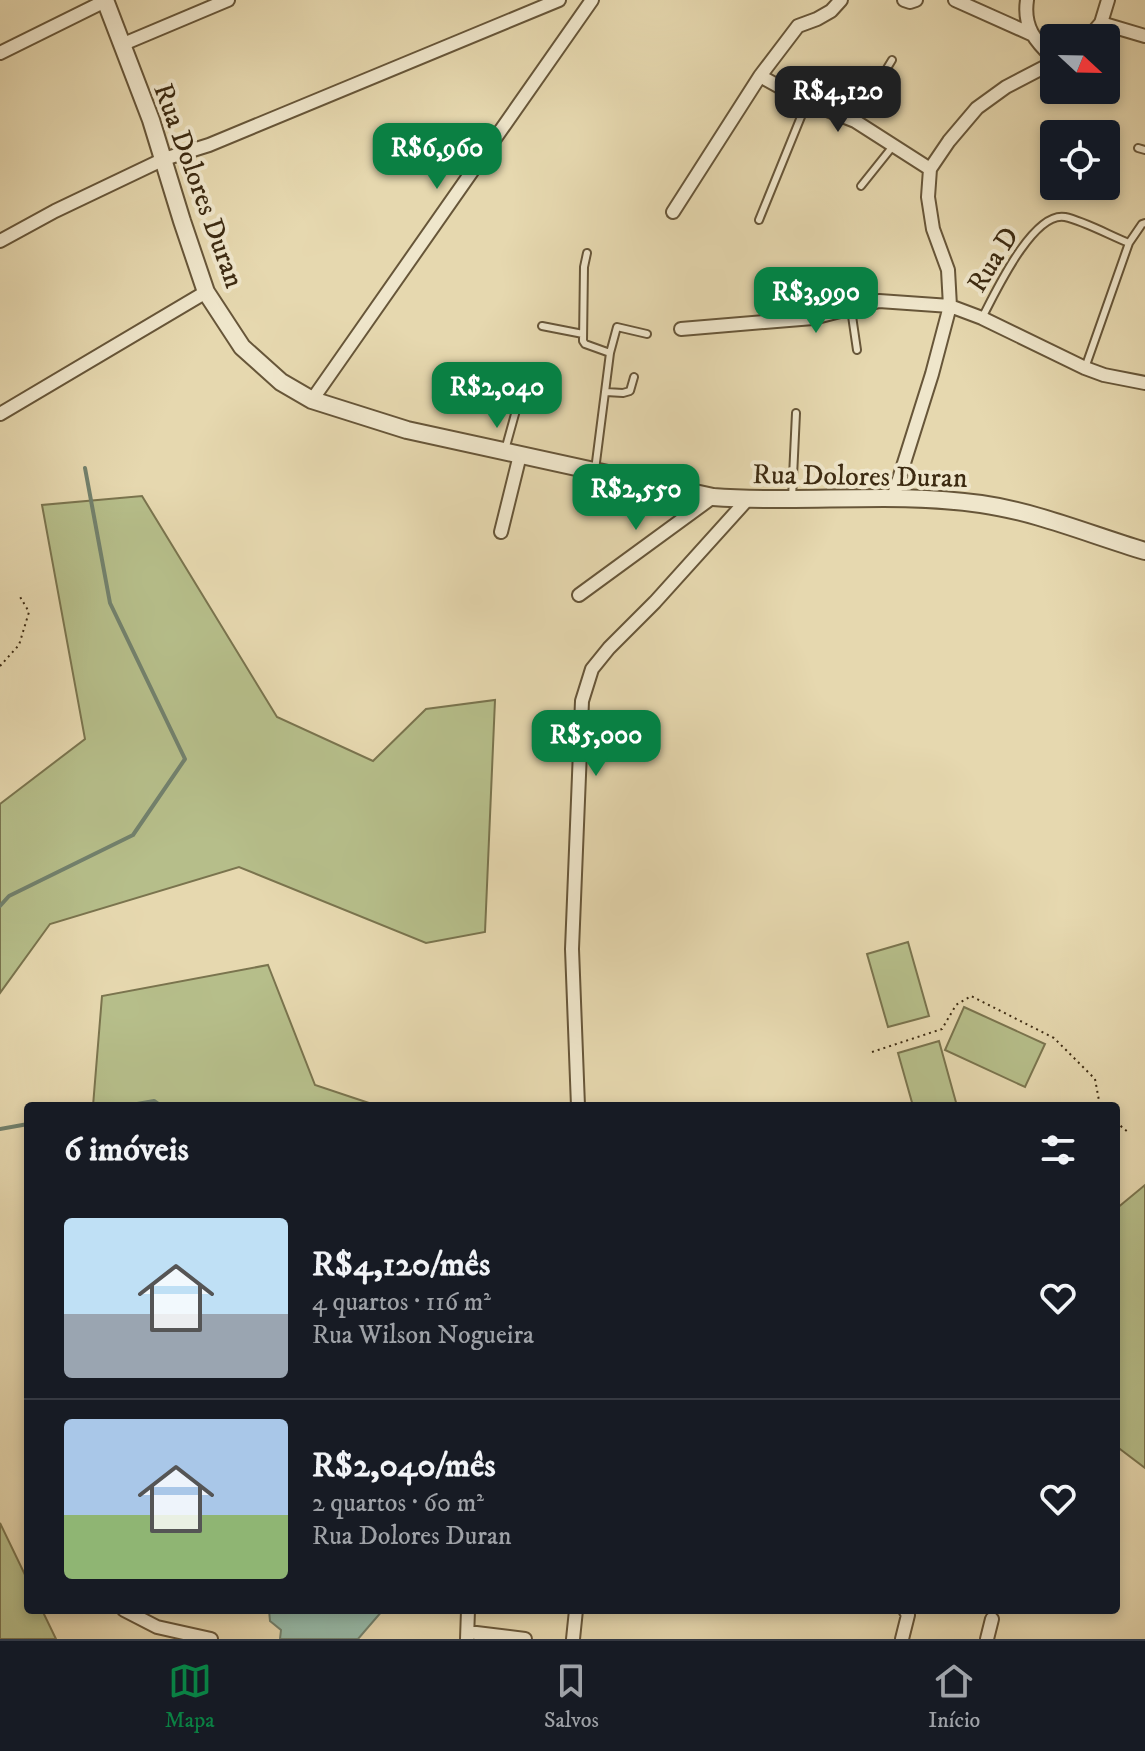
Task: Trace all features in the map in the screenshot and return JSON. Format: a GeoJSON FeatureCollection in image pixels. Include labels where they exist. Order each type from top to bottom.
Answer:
{"type":"FeatureCollection","features":[{"type":"Feature","properties":{"kind":"street"},"geometry":{"type":"LineString","coordinates":[[0,53],[105,0]]}},
{"type":"Feature","properties":{"kind":"street","name":"Rua Dolores Duran"},"geometry":{"type":"LineString","coordinates":[[105,0],[151,120],[206,292],[242,347],[281,382],[312,400],[407,430],[713,497],[747,500],[893,498],[977,503],[1013,509],[1145,551]]}},
{"type":"Feature","properties":{"kind":"street"},"geometry":{"type":"LineString","coordinates":[[121,45],[228,0]]}},
{"type":"Feature","properties":{"kind":"street"},"geometry":{"type":"LineString","coordinates":[[0,241],[164,159],[209,145],[559,0]]}},
{"type":"Feature","properties":{"kind":"street"},"geometry":{"type":"LineString","coordinates":[[312,400],[592,0]]}},
{"type":"Feature","properties":{"kind":"street"},"geometry":{"type":"LineString","coordinates":[[673,212],[760,76],[798,26],[831,11],[841,0]]}},
{"type":"Feature","properties":{"kind":"street"},"geometry":{"type":"LineString","coordinates":[[904,0],[916,0]]}},
{"type":"Feature","properties":{"kind":"street"},"geometry":{"type":"LineString","coordinates":[[955,0],[1031,34],[1040,44]]}},
{"type":"Feature","properties":{"kind":"street"},"geometry":{"type":"LineString","coordinates":[[1027,0],[1025,13],[1031,34]]}},
{"type":"Feature","properties":{"kind":"street"},"geometry":{"type":"LineString","coordinates":[[1108,0],[1101,23],[1142,31]]}},
{"type":"Feature","properties":{"kind":"street"},"geometry":{"type":"LineString","coordinates":[[893,498],[950,306],[948,270],[933,229],[928,197],[930,169],[977,108],[1040,68]]}},
{"type":"Feature","properties":{"kind":"street"},"geometry":{"type":"LineString","coordinates":[[760,76],[807,102],[855,121],[930,169]]}},
{"type":"Feature","properties":{"kind":"street"},"geometry":{"type":"LineString","coordinates":[[0,414],[206,292]]}},
{"type":"Feature","properties":{"kind":"street"},"geometry":{"type":"LineString","coordinates":[[681,329],[813,318],[879,301],[950,306],[982,318],[1085,368],[1145,383]]}},
{"type":"Feature","properties":{"kind":"street"},"geometry":{"type":"LineString","coordinates":[[501,532],[512,454]]}},
{"type":"Feature","properties":{"kind":"street"},"geometry":{"type":"LineString","coordinates":[[579,595],[713,497]]}},
{"type":"Feature","properties":{"kind":"street"},"geometry":{"type":"LineString","coordinates":[[578,1102],[572,949],[582,701],[592,669],[609,648],[747,500]]}},
{"type":"Feature","properties":{"kind":"street","name":"Rua Dolores Duran"},"geometry":{"type":"LineString","coordinates":[[1110,540],[1145,560]]}},
{"type":"Feature","properties":{"kind":"street"},"geometry":{"type":"LineString","coordinates":[[132,1614],[157,1627],[211,1639]]}},
{"type":"Feature","properties":{"kind":"street"},"geometry":{"type":"LineString","coordinates":[[468,1614],[467,1636],[525,1639]]}},
{"type":"Feature","properties":{"kind":"street"},"geometry":{"type":"LineString","coordinates":[[573,1639],[576,1614]]}},
{"type":"Feature","properties":{"kind":"street"},"geometry":{"type":"LineString","coordinates":[[902,1639],[907,1614]]}},
{"type":"Feature","properties":{"kind":"street"},"geometry":{"type":"LineString","coordinates":[[987,1639],[992,1619]]}},
{"type":"Feature","properties":{"kind":"lane"},"geometry":{"type":"LineString","coordinates":[[855,121],[892,60]]}},
{"type":"Feature","properties":{"kind":"lane"},"geometry":{"type":"LineString","coordinates":[[759,220],[807,102]]}},
{"type":"Feature","properties":{"kind":"lane"},"geometry":{"type":"LineString","coordinates":[[861,186],[893,146]]}},
{"type":"Feature","properties":{"kind":"lane","name":"Rua D"},"geometry":{"type":"LineString","coordinates":[[982,318],[1016,256],[1048,219],[1063,216],[1129,243]]}},
{"type":"Feature","properties":{"kind":"lane"},"geometry":{"type":"LineString","coordinates":[[1085,368],[1129,243],[1145,223]]}},
{"type":"Feature","properties":{"kind":"lane"},"geometry":{"type":"LineString","coordinates":[[587,253],[584,267],[585,344],[610,353]]}},
{"type":"Feature","properties":{"kind":"lane"},"geometry":{"type":"LineString","coordinates":[[827,276],[879,301]]}},
{"type":"Feature","properties":{"kind":"lane"},"geometry":{"type":"LineString","coordinates":[[772,285],[813,318]]}},
{"type":"Feature","properties":{"kind":"lane"},"geometry":{"type":"LineString","coordinates":[[851,309],[857,350]]}},
{"type":"Feature","properties":{"kind":"lane"},"geometry":{"type":"LineString","coordinates":[[542,326],[583,334]]}},
{"type":"Feature","properties":{"kind":"lane"},"geometry":{"type":"LineString","coordinates":[[595,471],[610,353],[617,327],[647,334]]}},
{"type":"Feature","properties":{"kind":"lane"},"geometry":{"type":"LineString","coordinates":[[606,392],[630,391],[634,377]]}},
{"type":"Feature","properties":{"kind":"lane"},"geometry":{"type":"LineString","coordinates":[[512,454],[520,396]]}},
{"type":"Feature","properties":{"kind":"lane"},"geometry":{"type":"LineString","coordinates":[[792,499],[796,413]]}},
{"type":"Feature","properties":{"kind":"path"},"geometry":{"type":"LineString","coordinates":[[0,666],[19,645],[29,612],[19,595]]}},
{"type":"Feature","properties":{"kind":"path"},"geometry":{"type":"LineString","coordinates":[[872,1052],[942,1029],[956,1005],[971,996],[1054,1038],[1095,1079],[1099,1102]]}},
{"type":"Feature","properties":{"kind":"path"},"geometry":{"type":"LineString","coordinates":[[1120,1125],[1129,1133]]}},
{"type":"Feature","properties":{"kind":"green space"},"geometry":{"type":"Polygon","coordinates":[[[142,496],[277,717],[373,761],[426,709],[495,700],[485,932],[426,943],[239,867],[50,924],[0,993],[0,804],[85,739],[42,505],[142,496]]]}},
{"type":"Feature","properties":{"kind":"green space"},"geometry":{"type":"Polygon","coordinates":[[[908,942],[929,1016],[888,1027],[867,954],[908,942]]]}},
{"type":"Feature","properties":{"kind":"green space"},"geometry":{"type":"Polygon","coordinates":[[[268,965],[315,1085],[366,1102],[93,1102],[102,996],[268,965]]]}},
{"type":"Feature","properties":{"kind":"green space"},"geometry":{"type":"Polygon","coordinates":[[[964,1007],[1045,1044],[1025,1087],[945,1050],[964,1007]]]}},
{"type":"Feature","properties":{"kind":"green space"},"geometry":{"type":"Polygon","coordinates":[[[939,1041],[956,1102],[912,1102],[898,1053],[939,1041]]]}},
{"type":"Feature","properties":{"kind":"green space"},"geometry":{"type":"Polygon","coordinates":[[[1145,1185],[1145,1468],[1120,1449],[1120,1206],[1145,1185]]]}},
{"type":"Feature","properties":{"kind":"green space"},"geometry":{"type":"Polygon","coordinates":[[[0,1523],[24,1573],[24,1614],[44,1614],[56,1639],[0,1639],[0,1523]]]}},
{"type":"Feature","properties":{"kind":"shaded area"},"geometry":{"type":"Polygon","coordinates":[[[269,1614],[380,1614],[358,1639],[280,1639],[281,1630],[270,1621],[269,1614]]]}},
{"type":"Feature","properties":{"kind":"waterway"},"geometry":{"type":"LineString","coordinates":[[0,906],[9,896],[133,835],[185,759],[110,603],[85,468]]}},
{"type":"Feature","properties":{"kind":"waterway"},"geometry":{"type":"LineString","coordinates":[[148,1102],[155,1102]]}},
{"type":"Feature","properties":{"kind":"waterway"},"geometry":{"type":"LineString","coordinates":[[0,1129],[24,1125]]}}]}
